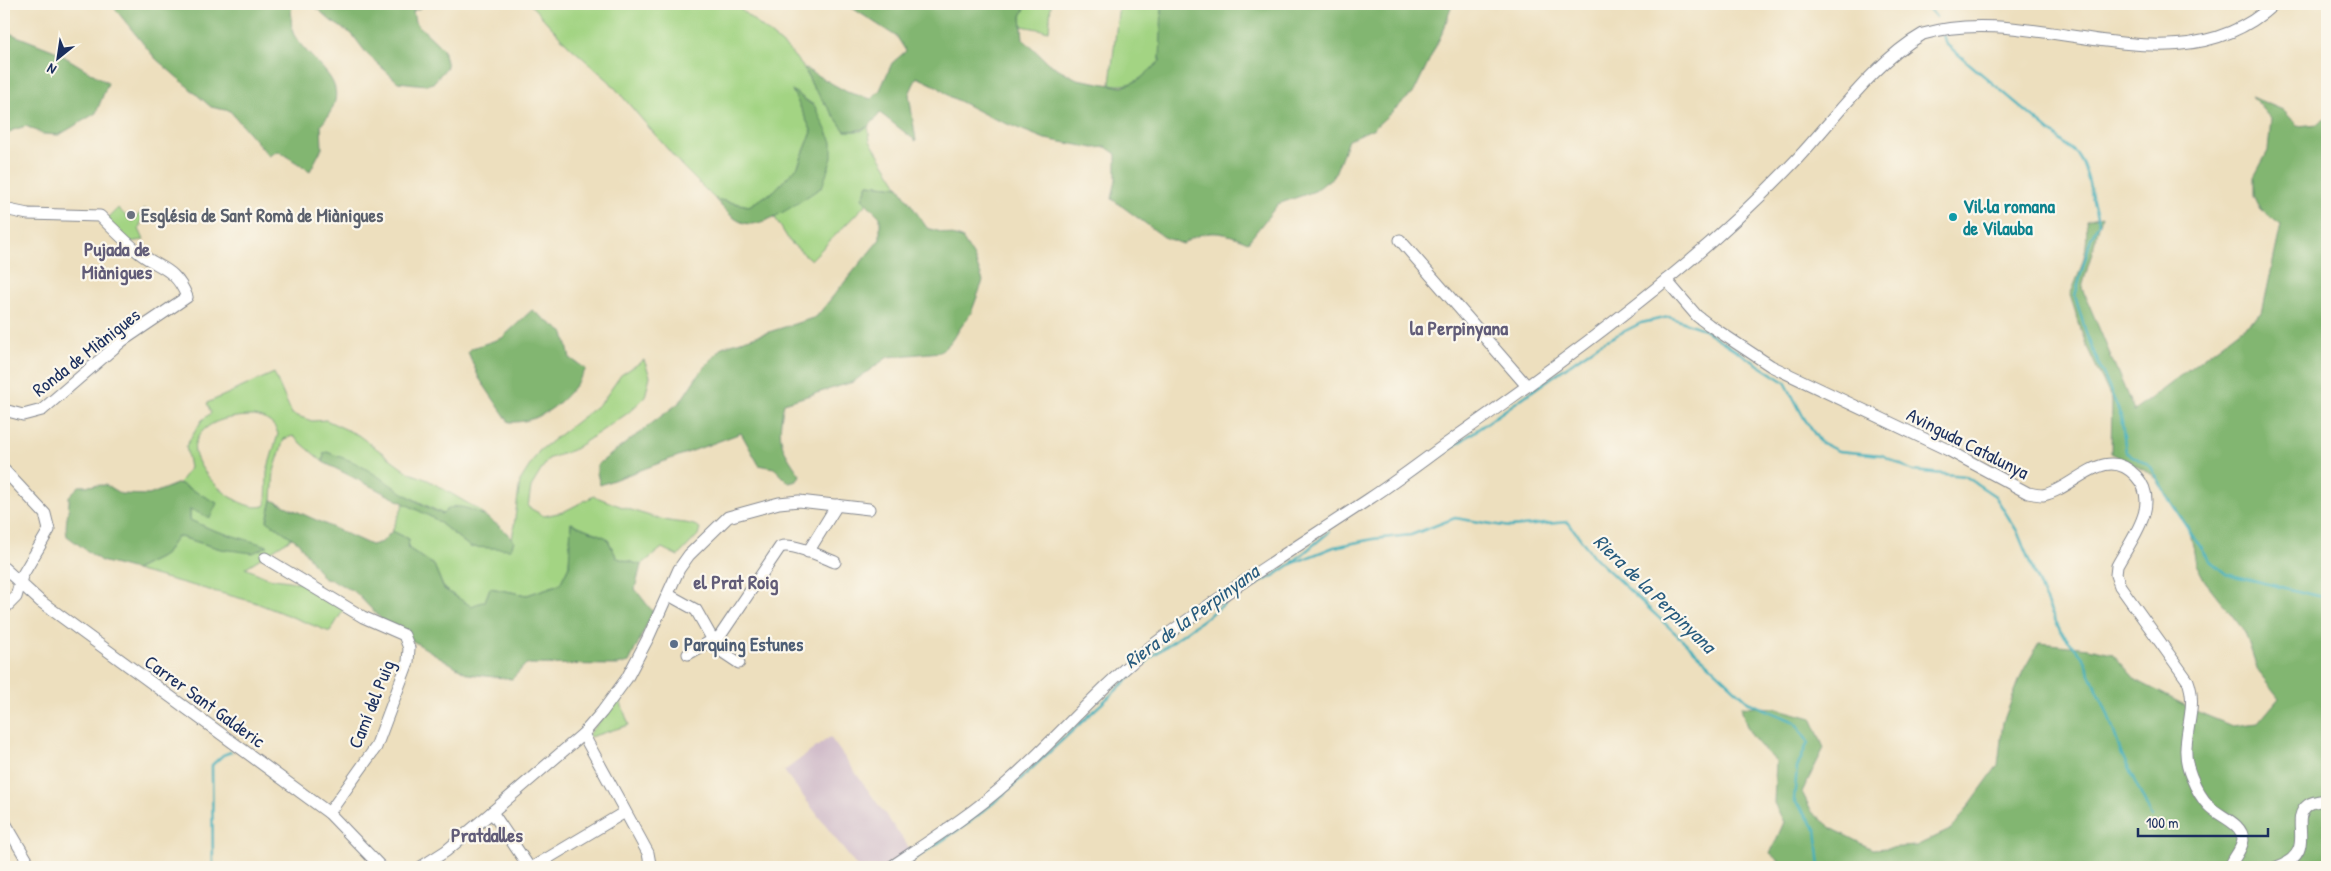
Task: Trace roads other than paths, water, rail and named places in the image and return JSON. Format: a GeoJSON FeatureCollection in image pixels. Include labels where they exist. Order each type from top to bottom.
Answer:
{"type":"FeatureCollection","features":[{"type":"Feature","properties":{"kind":"street"},"geometry":{"type":"LineString","coordinates":[[2106,29],[2178,40],[2218,36],[2254,20],[2274,4]]}},
{"type":"Feature","properties":{"kind":"street"},"geometry":{"type":"LineString","coordinates":[[891,867],[1001,788],[1153,645],[1221,596],[1384,489],[1527,386],[1666,280],[1758,199],[1878,69],[1903,47],[1934,28],[1976,16]]}},
{"type":"Feature","properties":{"kind":"street","name":"Ronda de Miànigues"},"geometry":{"type":"LineString","coordinates":[[4,209],[28,214],[100,216],[139,253],[171,272],[182,285],[187,297],[122,341],[42,410],[24,415],[4,410]]}},
{"type":"Feature","properties":{"kind":"street"},"geometry":{"type":"LineString","coordinates":[[1400,240],[1527,386]]}},
{"type":"Feature","properties":{"kind":"street","name":"Avinguda Catalunya"},"geometry":{"type":"LineString","coordinates":[[1666,280],[1697,316],[1771,366],[1948,450],[2028,493],[2036,495],[2050,493],[2081,474],[2113,464],[2126,468],[2138,478],[2147,495],[2147,507],[2117,566],[2116,575],[2120,586],[2188,681],[2192,700],[2185,742],[2185,759],[2190,775],[2207,804],[2237,826],[2242,833],[2242,845],[2230,867]]}},
{"type":"Feature","properties":{"kind":"street"},"geometry":{"type":"LineString","coordinates":[[4,470],[45,514],[49,525],[46,539],[21,581],[16,597],[4,609]]}},
{"type":"Feature","properties":{"kind":"street"},"geometry":{"type":"LineString","coordinates":[[421,867],[446,850],[583,734],[627,678],[669,595],[678,569],[688,555],[728,517],[787,502],[799,501],[868,509]]}},
{"type":"Feature","properties":{"kind":"street"},"geometry":{"type":"LineString","coordinates":[[808,552],[838,505]]}},
{"type":"Feature","properties":{"kind":"street"},"geometry":{"type":"LineString","coordinates":[[688,654],[720,636],[780,547],[784,545],[835,562]]}},
{"type":"Feature","properties":{"kind":"street","name":"Camí del Puig"},"geometry":{"type":"LineString","coordinates":[[265,558],[363,617],[404,635],[409,648],[408,662],[376,747],[329,813]]}},
{"type":"Feature","properties":{"kind":"street","name":"Carrer Sant Galderic"},"geometry":{"type":"LineString","coordinates":[[4,568],[329,813],[381,867]]}},
{"type":"Feature","properties":{"kind":"street"},"geometry":{"type":"LineString","coordinates":[[669,595],[696,610],[718,649],[739,663]]}},
{"type":"Feature","properties":{"kind":"street"},"geometry":{"type":"LineString","coordinates":[[583,734],[648,853],[649,866]]}},
{"type":"Feature","properties":{"kind":"street"},"geometry":{"type":"LineString","coordinates":[[2277,867],[2290,862],[2297,854],[2300,843],[2301,817],[2305,808],[2311,803],[2327,800]]}},
{"type":"Feature","properties":{"kind":"street"},"geometry":{"type":"LineString","coordinates":[[492,812],[529,867]]}},
{"type":"Feature","properties":{"kind":"street"},"geometry":{"type":"LineString","coordinates":[[533,867],[625,812]]}},
{"type":"Feature","properties":{"kind":"street"},"geometry":{"type":"LineString","coordinates":[[4,821],[30,867]]}},
{"type":"Feature","properties":{"kind":"waterway"},"geometry":{"type":"LineString","coordinates":[[1925,4],[1936,17]]}},
{"type":"Feature","properties":{"kind":"waterway"},"geometry":{"type":"LineString","coordinates":[[1943,35],[1946,44],[2078,155],[2082,163],[2099,223],[2091,238],[2075,296],[2087,336],[2121,416],[2126,452],[2151,467],[2167,496],[2209,560],[2226,574],[2327,598]]}},
{"type":"Feature","properties":{"kind":"waterway"},"geometry":{"type":"LineString","coordinates":[[1413,475],[1599,344],[1641,323],[1669,317],[1701,328],[1785,382],[1804,418],[1820,442],[1838,451],[1882,455],[1913,471],[1965,476],[1995,496],[2017,531],[2044,597],[2061,632],[2082,656],[2107,712],[2122,755],[2152,817]]}},
{"type":"Feature","properties":{"kind":"waterway","name":"Riera de la Perpinyana"},"geometry":{"type":"LineString","coordinates":[[902,867],[967,824],[1002,796],[1154,655],[1238,594],[1275,575],[1291,564],[1334,547],[1373,539],[1411,535],[1455,518],[1510,527],[1568,522],[1594,557],[1750,703],[1795,722],[1808,742],[1797,768],[1794,800],[1816,829],[1820,867]]}},
{"type":"Feature","properties":{"kind":"waterway"},"geometry":{"type":"LineString","coordinates":[[1293,562],[1329,532]]}},
{"type":"Feature","properties":{"kind":"waterway"},"geometry":{"type":"LineString","coordinates":[[213,867],[212,765],[223,755],[231,752]]}},
{"type":"Feature","properties":{"kind":"place","name":"Església de Sant Romà de Miànigues"},"geometry":{"type":"Point","coordinates":[131,215]}},
{"type":"Feature","properties":{"kind":"place","name":"Vil·la romana de Vilauba"},"geometry":{"type":"Point","coordinates":[1953,217]}},
{"type":"Feature","properties":{"kind":"place","name":"Parquing Estunes"},"geometry":{"type":"Point","coordinates":[674,644]}},
{"type":"Feature","properties":{"kind":"district","name":"Pujada de Miànigues"},"geometry":{"type":"Point","coordinates":[117,260]}},
{"type":"Feature","properties":{"kind":"district","name":"la Perpinyana"},"geometry":{"type":"Point","coordinates":[1459,327]}},
{"type":"Feature","properties":{"kind":"district","name":"el Prat Roig"},"geometry":{"type":"Point","coordinates":[736,581]}},
{"type":"Feature","properties":{"kind":"district","name":"Pratdalles"},"geometry":{"type":"Point","coordinates":[487,834]}}]}
